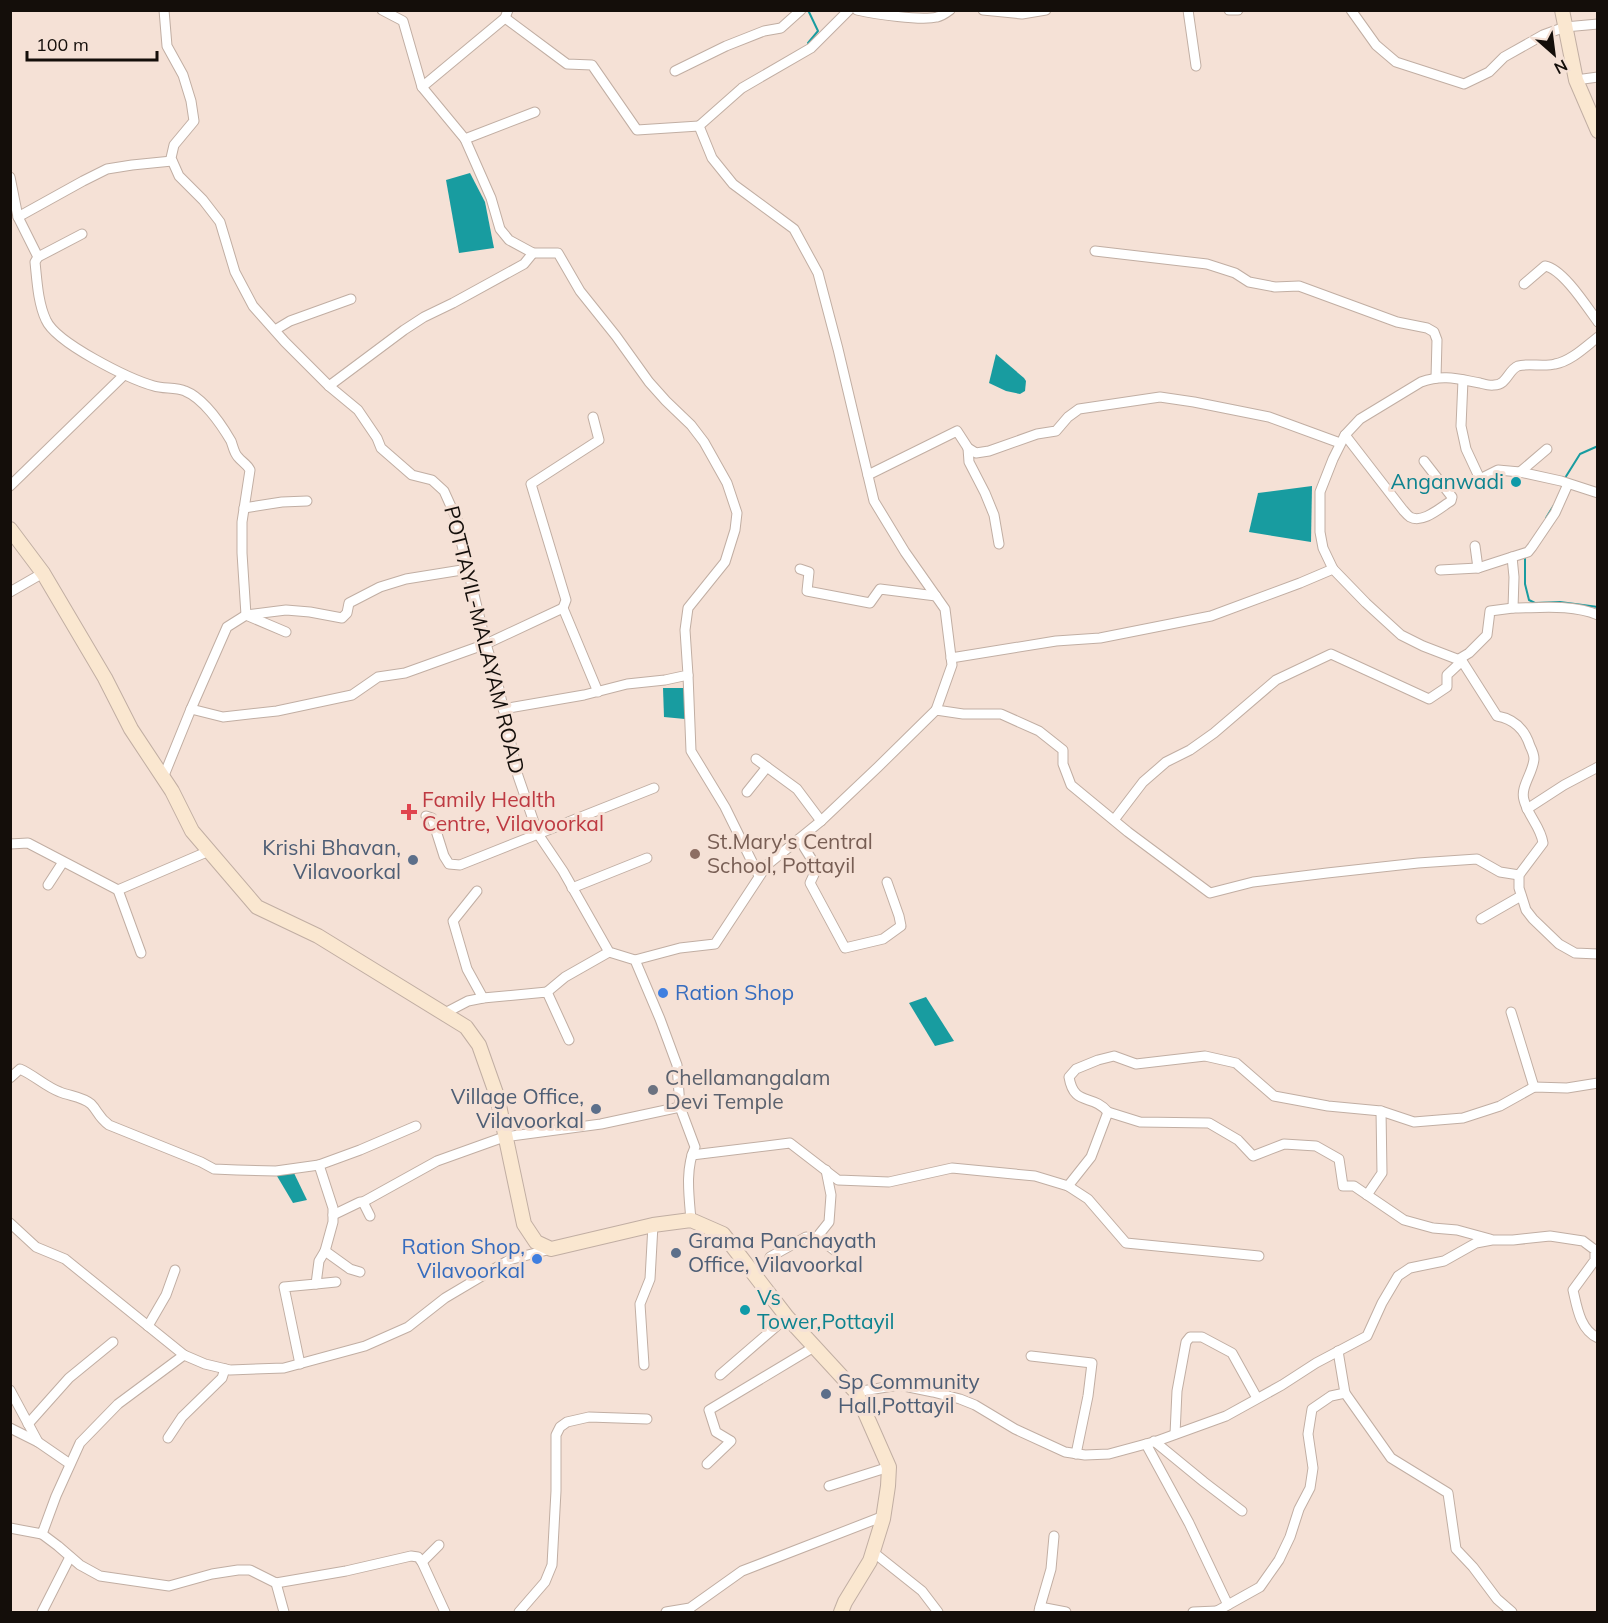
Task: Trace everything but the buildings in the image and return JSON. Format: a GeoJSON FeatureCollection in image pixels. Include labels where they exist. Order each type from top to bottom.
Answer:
{"type":"FeatureCollection","features":[{"type":"Feature","properties":{"kind":"street"},"geometry":{"type":"LineString","coordinates":[[18,217],[107,170],[172,161],[174,145],[194,121],[183,75],[167,46],[164,10]]}},
{"type":"Feature","properties":{"kind":"street"},"geometry":{"type":"LineString","coordinates":[[382,10],[402,21],[422,87],[465,139],[491,198],[500,229],[509,240],[533,253],[558,252],[580,291],[649,382],[692,425],[727,483],[737,513],[735,530],[725,562],[688,608],[685,630],[692,751],[725,807],[759,876]]}},
{"type":"Feature","properties":{"kind":"street"},"geometry":{"type":"LineString","coordinates":[[422,87],[506,14],[567,64],[592,65],[637,130],[699,126],[742,88],[811,48],[849,10]]}},
{"type":"Feature","properties":{"kind":"street"},"geometry":{"type":"LineString","coordinates":[[857,10],[926,18],[940,17],[950,10]]}},
{"type":"Feature","properties":{"kind":"street"},"geometry":{"type":"LineString","coordinates":[[983,10],[1022,14],[1046,10]]}},
{"type":"Feature","properties":{"kind":"street"},"geometry":{"type":"LineString","coordinates":[[1188,10],[1196,66]]}},
{"type":"Feature","properties":{"kind":"street"},"geometry":{"type":"LineString","coordinates":[[1229,10],[1238,10]]}},
{"type":"Feature","properties":{"kind":"street"},"geometry":{"type":"LineString","coordinates":[[1351,10],[1376,45],[1396,62],[1464,84],[1489,72],[1504,57],[1543,35],[1565,27],[1598,24]]}},
{"type":"Feature","properties":{"kind":"street"},"geometry":{"type":"LineString","coordinates":[[1562,10],[1576,80],[1598,131]]}},
{"type":"Feature","properties":{"kind":"street"},"geometry":{"type":"LineString","coordinates":[[675,71],[726,46],[764,31],[781,28],[800,11]]}},
{"type":"Feature","properties":{"kind":"street"},"geometry":{"type":"LineString","coordinates":[[1576,80],[1598,77]]}},
{"type":"Feature","properties":{"kind":"street"},"geometry":{"type":"LineString","coordinates":[[465,139],[535,112]]}},
{"type":"Feature","properties":{"kind":"street"},"geometry":{"type":"LineString","coordinates":[[445,1014],[468,1001],[547,992],[565,977],[609,952],[635,960],[680,948],[715,944],[767,865],[821,821],[936,710],[952,665],[945,609],[905,552],[874,501],[818,273],[794,229],[733,184],[712,158],[699,126]]}},
{"type":"Feature","properties":{"kind":"street","name":"POTTAYIL-MALAYAM ROAD"},"geometry":{"type":"LineString","coordinates":[[172,161],[179,176],[203,200],[220,222],[235,272],[253,306],[329,386],[358,410],[381,448],[411,475],[432,480],[444,491],[458,522],[518,776],[538,834],[609,952]]}},
{"type":"Feature","properties":{"kind":"street"},"geometry":{"type":"LineString","coordinates":[[10,177],[18,217],[38,257]]}},
{"type":"Feature","properties":{"kind":"street"},"geometry":{"type":"LineString","coordinates":[[82,234],[38,257],[35,262],[39,294],[46,321],[59,336],[124,375],[155,386],[185,391],[205,405],[218,421],[232,443],[237,457],[250,470],[242,522],[246,615]]}},
{"type":"Feature","properties":{"kind":"street"},"geometry":{"type":"LineString","coordinates":[[1095,250],[1207,264],[1235,273],[1249,282],[1275,287],[1299,286],[1397,322],[1427,328],[1434,332],[1437,340],[1436,378]]}},
{"type":"Feature","properties":{"kind":"street"},"geometry":{"type":"LineString","coordinates":[[329,386],[404,330],[524,264],[533,253]]}},
{"type":"Feature","properties":{"kind":"street"},"geometry":{"type":"LineString","coordinates":[[1524,284],[1545,266],[1550,267],[1572,286],[1598,322]]}},
{"type":"Feature","properties":{"kind":"street"},"geometry":{"type":"LineString","coordinates":[[275,330],[290,321],[351,299]]}},
{"type":"Feature","properties":{"kind":"street"},"geometry":{"type":"LineString","coordinates":[[1598,337],[1567,360],[1555,364],[1519,366],[1502,384],[1494,386],[1451,377],[1421,382],[1360,419],[1342,439],[1320,492],[1320,532],[1323,548],[1333,568],[1401,635],[1461,660],[1497,716],[1504,717],[1520,726],[1535,757],[1523,792],[1523,799],[1542,836],[1543,843],[1519,875],[1521,896],[1526,910],[1533,919],[1559,944],[1575,953],[1598,954]]}},
{"type":"Feature","properties":{"kind":"street"},"geometry":{"type":"LineString","coordinates":[[10,486],[124,375]]}},
{"type":"Feature","properties":{"kind":"street"},"geometry":{"type":"LineString","coordinates":[[1463,380],[1461,426],[1466,449],[1480,479],[1498,470],[1520,472],[1598,493]]}},
{"type":"Feature","properties":{"kind":"street"},"geometry":{"type":"LineString","coordinates":[[868,475],[957,431],[968,448],[976,453],[989,451],[1037,434],[1056,431],[1068,417],[1079,409],[1160,397],[1269,417],[1342,439],[1403,510],[1411,517],[1418,519],[1451,501],[1452,497],[1424,461]]}},
{"type":"Feature","properties":{"kind":"street"},"geometry":{"type":"LineString","coordinates":[[593,417],[599,440],[531,484],[566,600],[563,608],[598,692]]}},
{"type":"Feature","properties":{"kind":"street"},"geometry":{"type":"LineString","coordinates":[[968,448],[969,462],[994,515],[999,544]]}},
{"type":"Feature","properties":{"kind":"street"},"geometry":{"type":"LineString","coordinates":[[1520,472],[1547,449]]}},
{"type":"Feature","properties":{"kind":"street"},"geometry":{"type":"LineString","coordinates":[[1440,570],[1478,568],[1528,552],[1555,513],[1565,483]]}},
{"type":"Feature","properties":{"kind":"street"},"geometry":{"type":"LineString","coordinates":[[244,508],[307,501]]}},
{"type":"Feature","properties":{"kind":"street"},"geometry":{"type":"LineString","coordinates":[[10,529],[43,573],[105,678],[131,729],[172,791],[192,831],[257,907],[318,936],[466,1027],[479,1045],[496,1096],[524,1224],[536,1242],[551,1250]]}},
{"type":"Feature","properties":{"kind":"street"},"geometry":{"type":"LineString","coordinates":[[1475,546],[1478,568]]}},
{"type":"Feature","properties":{"kind":"street"},"geometry":{"type":"LineString","coordinates":[[1512,557],[1513,608]]}},
{"type":"Feature","properties":{"kind":"street"},"geometry":{"type":"LineString","coordinates":[[951,658],[1056,641],[1100,638],[1211,616],[1300,583],[1333,568]]}},
{"type":"Feature","properties":{"kind":"street"},"geometry":{"type":"LineString","coordinates":[[163,778],[227,627],[246,615],[286,610],[342,618],[347,613],[349,603],[380,587],[406,579],[468,569]]}},
{"type":"Feature","properties":{"kind":"street"},"geometry":{"type":"LineString","coordinates":[[800,569],[809,572],[807,591],[870,603],[880,589],[936,596]]}},
{"type":"Feature","properties":{"kind":"street"},"geometry":{"type":"LineString","coordinates":[[10,592],[43,573]]}},
{"type":"Feature","properties":{"kind":"street"},"geometry":{"type":"LineString","coordinates":[[1114,820],[1143,783],[1166,762],[1206,739],[1276,680],[1331,654],[1429,699],[1447,687],[1447,675],[1487,634],[1490,610],[1555,607],[1587,610],[1598,615]]}},
{"type":"Feature","properties":{"kind":"street"},"geometry":{"type":"LineString","coordinates":[[191,709],[223,717],[277,711],[352,695],[378,676],[405,673],[486,644],[563,608]]}},
{"type":"Feature","properties":{"kind":"street"},"geometry":{"type":"LineString","coordinates":[[246,615],[286,632]]}},
{"type":"Feature","properties":{"kind":"street"},"geometry":{"type":"LineString","coordinates":[[503,709],[598,692],[627,684],[688,675]]}},
{"type":"Feature","properties":{"kind":"street"},"geometry":{"type":"LineString","coordinates":[[936,710],[963,714],[1001,714],[1039,731],[1063,750],[1064,764],[1071,785],[1210,893],[1253,882],[1418,863],[1477,859],[1500,872],[1519,875]]}},
{"type":"Feature","properties":{"kind":"street"},"geometry":{"type":"LineString","coordinates":[[756,759],[797,789],[821,821]]}},
{"type":"Feature","properties":{"kind":"street"},"geometry":{"type":"LineString","coordinates":[[747,792],[767,767]]}},
{"type":"Feature","properties":{"kind":"street"},"geometry":{"type":"LineString","coordinates":[[1527,808],[1598,767]]}},
{"type":"Feature","properties":{"kind":"street"},"geometry":{"type":"LineString","coordinates":[[426,816],[432,818],[444,856],[449,864],[460,865],[654,788]]}},
{"type":"Feature","properties":{"kind":"street"},"geometry":{"type":"LineString","coordinates":[[799,839],[817,868],[810,883],[845,948],[883,939],[901,926],[887,882]]}},
{"type":"Feature","properties":{"kind":"street"},"geometry":{"type":"LineString","coordinates":[[10,844],[28,843],[118,890],[141,953]]}},
{"type":"Feature","properties":{"kind":"street"},"geometry":{"type":"LineString","coordinates":[[118,890],[209,851]]}},
{"type":"Feature","properties":{"kind":"street"},"geometry":{"type":"LineString","coordinates":[[572,888],[648,858]]}},
{"type":"Feature","properties":{"kind":"street"},"geometry":{"type":"LineString","coordinates":[[48,885],[63,862]]}},
{"type":"Feature","properties":{"kind":"street"},"geometry":{"type":"LineString","coordinates":[[477,891],[453,921],[467,969],[483,998]]}},
{"type":"Feature","properties":{"kind":"street"},"geometry":{"type":"LineString","coordinates":[[1481,919],[1521,896]]}},
{"type":"Feature","properties":{"kind":"street"},"geometry":{"type":"LineString","coordinates":[[635,960],[677,1065],[680,1107],[695,1147],[688,1185],[691,1220]]}},
{"type":"Feature","properties":{"kind":"street"},"geometry":{"type":"LineString","coordinates":[[547,992],[570,1040]]}},
{"type":"Feature","properties":{"kind":"street"},"geometry":{"type":"LineString","coordinates":[[1511,1012],[1534,1087]]}},
{"type":"Feature","properties":{"kind":"street"},"geometry":{"type":"LineString","coordinates":[[1492,1240],[1457,1230],[1433,1228],[1404,1220],[1354,1186],[1343,1185],[1339,1159],[1316,1146],[1284,1144],[1253,1156],[1238,1140],[1209,1123],[1140,1122],[1108,1112],[1071,1090],[1069,1077],[1076,1069],[1114,1056],[1136,1064],[1205,1056],[1236,1063],[1274,1096],[1328,1106],[1381,1111],[1414,1122],[1463,1118],[1500,1106],[1534,1087],[1567,1088],[1598,1083]]}},
{"type":"Feature","properties":{"kind":"street"},"geometry":{"type":"LineString","coordinates":[[10,1078],[20,1069],[30,1073],[57,1092],[90,1104],[100,1119],[109,1125],[214,1169],[276,1171],[319,1165],[416,1126]]}},
{"type":"Feature","properties":{"kind":"street"},"geometry":{"type":"LineString","coordinates":[[333,1215],[358,1202],[363,1202],[437,1161],[504,1137],[601,1124],[680,1107]]}},
{"type":"Feature","properties":{"kind":"street"},"geometry":{"type":"LineString","coordinates":[[1367,1195],[1382,1173],[1381,1111]]}},
{"type":"Feature","properties":{"kind":"street"},"geometry":{"type":"LineString","coordinates":[[1068,1186],[1091,1157],[1108,1112]]}},
{"type":"Feature","properties":{"kind":"street"},"geometry":{"type":"LineString","coordinates":[[692,1155],[790,1143],[838,1180],[889,1182],[951,1168],[1035,1176],[1068,1186],[1088,1199],[1126,1243],[1259,1256]]}},
{"type":"Feature","properties":{"kind":"street"},"geometry":{"type":"LineString","coordinates":[[316,1284],[319,1261],[325,1251],[333,1215],[333,1208],[319,1165]]}},
{"type":"Feature","properties":{"kind":"street"},"geometry":{"type":"LineString","coordinates":[[817,1237],[829,1222],[831,1195],[826,1170]]}},
{"type":"Feature","properties":{"kind":"street"},"geometry":{"type":"LineString","coordinates":[[363,1202],[370,1216]]}},
{"type":"Feature","properties":{"kind":"street"},"geometry":{"type":"LineString","coordinates":[[11,1221],[36,1247],[65,1259],[184,1355],[205,1364],[230,1370],[284,1368],[365,1346],[408,1327],[445,1298],[509,1260],[653,1225],[691,1220],[723,1234],[787,1317],[856,1392],[889,1467],[884,1516],[873,1552],[845,1602],[842,1612]]}},
{"type":"Feature","properties":{"kind":"street"},"geometry":{"type":"LineString","coordinates":[[644,1365],[640,1304],[650,1279],[653,1225]]}},
{"type":"Feature","properties":{"kind":"street"},"geometry":{"type":"LineString","coordinates":[[856,1392],[898,1385],[960,1399],[1035,1439],[1065,1452],[1085,1455],[1109,1454],[1226,1416],[1367,1336],[1398,1276],[1410,1268],[1444,1261],[1476,1243],[1492,1240],[1550,1236],[1583,1241],[1595,1250],[1595,1260],[1574,1290],[1578,1311],[1587,1329],[1598,1338]]}},
{"type":"Feature","properties":{"kind":"street"},"geometry":{"type":"LineString","coordinates":[[770,1257],[806,1237],[817,1237],[834,1250]]}},
{"type":"Feature","properties":{"kind":"street"},"geometry":{"type":"LineString","coordinates":[[325,1251],[350,1269],[360,1272]]}},
{"type":"Feature","properties":{"kind":"street"},"geometry":{"type":"LineString","coordinates":[[148,1326],[166,1295],[175,1270]]}},
{"type":"Feature","properties":{"kind":"street"},"geometry":{"type":"LineString","coordinates":[[300,1364],[285,1287],[336,1282]]}},
{"type":"Feature","properties":{"kind":"street"},"geometry":{"type":"LineString","coordinates":[[720,1375],[787,1317]]}},
{"type":"Feature","properties":{"kind":"street"},"geometry":{"type":"LineString","coordinates":[[1175,1434],[1176,1391],[1186,1342],[1190,1336],[1202,1337],[1232,1353],[1257,1398]]}},
{"type":"Feature","properties":{"kind":"street"},"geometry":{"type":"LineString","coordinates":[[28,1424],[69,1378],[113,1342]]}},
{"type":"Feature","properties":{"kind":"street"},"geometry":{"type":"LineString","coordinates":[[707,1464],[731,1441],[716,1432],[709,1410],[814,1347]]}},
{"type":"Feature","properties":{"kind":"street"},"geometry":{"type":"LineString","coordinates":[[1338,1351],[1345,1393],[1390,1458],[1448,1493],[1456,1550],[1497,1599],[1512,1612]]}},
{"type":"Feature","properties":{"kind":"street"},"geometry":{"type":"LineString","coordinates":[[42,1534],[80,1443],[118,1404],[184,1355]]}},
{"type":"Feature","properties":{"kind":"street"},"geometry":{"type":"LineString","coordinates":[[1031,1356],[1092,1363],[1076,1454]]}},
{"type":"Feature","properties":{"kind":"street"},"geometry":{"type":"LineString","coordinates":[[168,1438],[182,1417],[222,1378],[225,1369]]}},
{"type":"Feature","properties":{"kind":"street"},"geometry":{"type":"LineString","coordinates":[[10,1390],[38,1442]]}},
{"type":"Feature","properties":{"kind":"street"},"geometry":{"type":"LineString","coordinates":[[1193,1612],[1217,1612],[1260,1587],[1279,1560],[1310,1488],[1313,1468],[1308,1434],[1312,1409],[1331,1396],[1345,1393]]}},
{"type":"Feature","properties":{"kind":"street"},"geometry":{"type":"LineString","coordinates":[[519,1612],[545,1582],[552,1565],[556,1435],[560,1426],[588,1417],[647,1419]]}},
{"type":"Feature","properties":{"kind":"street"},"geometry":{"type":"LineString","coordinates":[[10,1428],[38,1442],[70,1464]]}},
{"type":"Feature","properties":{"kind":"street"},"geometry":{"type":"LineString","coordinates":[[1150,1442],[1228,1605]]}},
{"type":"Feature","properties":{"kind":"street"},"geometry":{"type":"LineString","coordinates":[[1150,1442],[1242,1511]]}},
{"type":"Feature","properties":{"kind":"street"},"geometry":{"type":"LineString","coordinates":[[829,1486],[889,1467]]}},
{"type":"Feature","properties":{"kind":"street"},"geometry":{"type":"LineString","coordinates":[[666,1612],[690,1608],[742,1571],[884,1516]]}},
{"type":"Feature","properties":{"kind":"street"},"geometry":{"type":"LineString","coordinates":[[10,1528],[42,1534],[80,1565],[100,1576],[169,1586],[212,1574],[238,1570],[250,1570],[276,1583],[346,1571],[411,1556],[418,1557],[445,1612]]}},
{"type":"Feature","properties":{"kind":"street"},"geometry":{"type":"LineString","coordinates":[[1054,1536],[1051,1569],[1040,1610],[1066,1612]]}},
{"type":"Feature","properties":{"kind":"street"},"geometry":{"type":"LineString","coordinates":[[422,1562],[440,1545]]}},
{"type":"Feature","properties":{"kind":"street"},"geometry":{"type":"LineString","coordinates":[[873,1552],[922,1591],[938,1612]]}},
{"type":"Feature","properties":{"kind":"street"},"geometry":{"type":"LineString","coordinates":[[42,1612],[70,1557]]}},
{"type":"Feature","properties":{"kind":"street"},"geometry":{"type":"LineString","coordinates":[[276,1583],[284,1612]]}},
{"type":"Feature","properties":{"kind":"water"},"geometry":{"type":"Polygon","coordinates":[[[470,173],[485,202],[494,248],[459,253],[446,180],[470,173]]]}},
{"type":"Feature","properties":{"kind":"water"},"geometry":{"type":"Polygon","coordinates":[[[996,354],[1024,378],[1025,391],[1020,394],[1006,391],[989,383],[996,354]]]}},
{"type":"Feature","properties":{"kind":"water"},"geometry":{"type":"Polygon","coordinates":[[[1312,486],[1311,542],[1249,532],[1258,493],[1312,486]]]}},
{"type":"Feature","properties":{"kind":"water"},"geometry":{"type":"Polygon","coordinates":[[[663,688],[685,688],[685,719],[664,717],[663,688]]]}},
{"type":"Feature","properties":{"kind":"water"},"geometry":{"type":"Polygon","coordinates":[[[926,997],[954,1041],[935,1046],[909,1003],[926,997]]]}},
{"type":"Feature","properties":{"kind":"water"},"geometry":{"type":"Polygon","coordinates":[[[293,1171],[307,1200],[293,1203],[277,1176],[293,1171]]]}},
{"type":"Feature","properties":{"kind":"waterway"},"geometry":{"type":"LineString","coordinates":[[808,10],[818,31],[808,43]]}},
{"type":"Feature","properties":{"kind":"waterway"},"geometry":{"type":"LineString","coordinates":[[1565,478],[1580,454],[1598,446]]}},
{"type":"Feature","properties":{"kind":"waterway"},"geometry":{"type":"LineString","coordinates":[[1546,518],[1554,505]]}},
{"type":"Feature","properties":{"kind":"waterway"},"geometry":{"type":"LineString","coordinates":[[1525,556],[1525,584],[1529,600],[1535,603],[1560,602],[1598,607]]}},
{"type":"Feature","properties":{"kind":"place","name":"Anganwadi"},"geometry":{"type":"Point","coordinates":[1516,482]}},
{"type":"Feature","properties":{"kind":"place","name":"Family Health Centre, Vilavoorkal"},"geometry":{"type":"Point","coordinates":[409,812]}},
{"type":"Feature","properties":{"kind":"place","name":"St.Mary's Central School, Pottayil"},"geometry":{"type":"Point","coordinates":[695,854]}},
{"type":"Feature","properties":{"kind":"place","name":"Krishi Bhavan, Vilavoorkal"},"geometry":{"type":"Point","coordinates":[413,860]}},
{"type":"Feature","properties":{"kind":"place","name":"Ration Shop"},"geometry":{"type":"Point","coordinates":[663,993]}},
{"type":"Feature","properties":{"kind":"place","name":"Chellamangalam Devi Temple"},"geometry":{"type":"Point","coordinates":[653,1090]}},
{"type":"Feature","properties":{"kind":"place","name":"Village Office, Vilavoorkal"},"geometry":{"type":"Point","coordinates":[596,1109]}},
{"type":"Feature","properties":{"kind":"place","name":"Grama Panchayath Office, Vilavoorkal"},"geometry":{"type":"Point","coordinates":[676,1253]}},
{"type":"Feature","properties":{"kind":"place","name":"Ration Shop, Vilavoorkal"},"geometry":{"type":"Point","coordinates":[537,1259]}},
{"type":"Feature","properties":{"kind":"place","name":"Vs Tower,Pottayil"},"geometry":{"type":"Point","coordinates":[745,1310]}},
{"type":"Feature","properties":{"kind":"place","name":"Sp Community Hall,Pottayil"},"geometry":{"type":"Point","coordinates":[826,1394]}}]}
